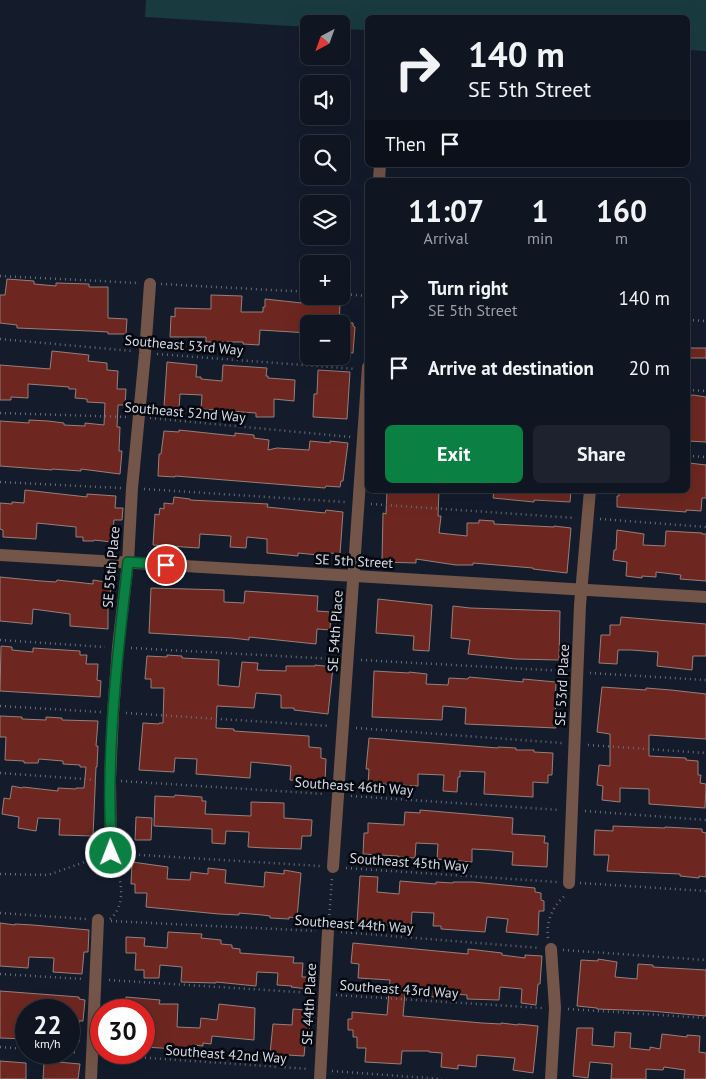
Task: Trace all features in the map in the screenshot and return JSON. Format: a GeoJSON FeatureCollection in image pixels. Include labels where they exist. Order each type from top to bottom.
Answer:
{"type":"FeatureCollection","features":[{"type":"Feature","properties":{"kind":"street","name":"SE 55th Place"},"geometry":{"type":"LineString","coordinates":[[111,853],[110,780],[113,713],[118,647],[128,562],[150,284]]}},
{"type":"Feature","properties":{"kind":"street","name":"SE 54th Place"},"geometry":{"type":"LineString","coordinates":[[333,867],[365,403]]}},
{"type":"Feature","properties":{"kind":"street","name":"SE 53rd Place"},"geometry":{"type":"LineString","coordinates":[[569,883],[582,589],[590,493]]}},
{"type":"Feature","properties":{"kind":"street","name":"SE 5th Street"},"geometry":{"type":"LineString","coordinates":[[0,555],[706,597]]}},
{"type":"Feature","properties":{"kind":"street"},"geometry":{"type":"LineString","coordinates":[[95,999],[103,920]]}},
{"type":"Feature","properties":{"kind":"street","name":"SE 44th Place"},"geometry":{"type":"LineString","coordinates":[[321,1075],[328,931]]}},
{"type":"Feature","properties":{"kind":"street"},"geometry":{"type":"LineString","coordinates":[[551,949],[555,1008],[551,1079]]}},
{"type":"Feature","properties":{"kind":"street"},"geometry":{"type":"LineString","coordinates":[[91,1079],[92,1064]]}},
{"type":"Feature","properties":{"kind":"path"},"geometry":{"type":"LineString","coordinates":[[350,295],[365,296]]}},
{"type":"Feature","properties":{"kind":"path"},"geometry":{"type":"LineString","coordinates":[[690,320],[706,321]]}},
{"type":"Feature","properties":{"kind":"path","name":"Southeast 53rd Way"},"geometry":{"type":"LineString","coordinates":[[0,339],[145,353],[365,368]]}},
{"type":"Feature","properties":{"kind":"path"},"geometry":{"type":"LineString","coordinates":[[690,390],[706,391]]}},
{"type":"Feature","properties":{"kind":"path","name":"Southeast 52nd Way"},"geometry":{"type":"LineString","coordinates":[[0,413],[138,417],[363,438]]}},
{"type":"Feature","properties":{"kind":"path"},"geometry":{"type":"LineString","coordinates":[[690,456],[706,457]]}},
{"type":"Feature","properties":{"kind":"path","name":"Southeast 46th Way"},"geometry":{"type":"LineString","coordinates":[[0,773],[706,820]]}},
{"type":"Feature","properties":{"kind":"path"},"geometry":{"type":"LineString","coordinates":[[0,874],[48,875],[111,853],[117,867],[121,886],[120,904],[116,915],[103,920]]}},
{"type":"Feature","properties":{"kind":"path","name":"Southeast 45th Way"},"geometry":{"type":"LineString","coordinates":[[111,853],[706,891]]}},
{"type":"Feature","properties":{"kind":"path"},"geometry":{"type":"LineString","coordinates":[[328,931],[333,867]]}},
{"type":"Feature","properties":{"kind":"path"},"geometry":{"type":"LineString","coordinates":[[551,949],[548,934],[551,913],[559,901],[566,895],[569,883]]}},
{"type":"Feature","properties":{"kind":"path","name":"Southeast 44th Way"},"geometry":{"type":"LineString","coordinates":[[0,913],[328,931],[706,960]]}},
{"type":"Feature","properties":{"kind":"path","name":"Southeast 43rd Way"},"geometry":{"type":"LineString","coordinates":[[0,974],[706,1018]]}},
{"type":"Feature","properties":{"kind":"path"},"geometry":{"type":"LineString","coordinates":[[0,1047],[15,1048]]}},
{"type":"Feature","properties":{"kind":"path","name":"Southeast 42nd Way"},"geometry":{"type":"LineString","coordinates":[[155,1060],[321,1075],[442,1079]]}},
{"type":"Feature","properties":{"kind":"shaded area"},"geometry":{"type":"Polygon","coordinates":[[[146,0],[706,0],[706,51],[690,50],[690,15],[365,15],[365,30],[350,29],[350,15],[300,15],[300,26],[145,17],[146,0]]]}},
{"type":"Feature","properties":{"kind":"building"},"geometry":{"type":"Polygon","coordinates":[[[7,279],[34,281],[34,284],[56,286],[56,283],[89,284],[89,287],[108,287],[108,318],[127,319],[126,334],[17,328],[17,325],[0,323],[0,295],[5,295],[7,279]]]}},
{"type":"Feature","properties":{"kind":"building"},"geometry":{"type":"Polygon","coordinates":[[[211,295],[242,296],[241,312],[263,312],[265,299],[300,303],[300,305],[340,305],[339,315],[300,315],[300,332],[260,330],[259,345],[243,344],[243,342],[206,342],[206,337],[170,337],[171,316],[175,317],[175,308],[211,309],[211,295]]]}},
{"type":"Feature","properties":{"kind":"building"},"geometry":{"type":"Polygon","coordinates":[[[350,323],[353,323],[355,327],[353,353],[350,353],[350,323]]]}},
{"type":"Feature","properties":{"kind":"building"},"geometry":{"type":"Polygon","coordinates":[[[690,348],[706,348],[706,358],[690,358],[690,348]]]}},
{"type":"Feature","properties":{"kind":"building"},"geometry":{"type":"Polygon","coordinates":[[[52,351],[89,355],[88,361],[107,363],[107,370],[118,371],[117,389],[126,389],[125,405],[118,405],[117,427],[120,427],[119,451],[122,451],[120,474],[81,469],[81,471],[52,470],[0,466],[0,421],[29,423],[29,420],[64,423],[64,425],[85,426],[85,423],[104,425],[105,403],[87,402],[87,399],[75,398],[76,389],[69,389],[69,387],[28,384],[28,398],[11,397],[11,400],[0,400],[0,365],[50,369],[52,351]]]}},
{"type":"Feature","properties":{"kind":"building"},"geometry":{"type":"Polygon","coordinates":[[[167,362],[197,365],[196,377],[222,381],[223,365],[267,368],[266,376],[268,378],[295,380],[294,401],[274,399],[274,417],[256,417],[256,413],[201,409],[202,395],[180,394],[179,409],[164,407],[167,362]]]}},
{"type":"Feature","properties":{"kind":"building"},"geometry":{"type":"Polygon","coordinates":[[[318,370],[350,372],[347,419],[313,417],[314,394],[317,394],[318,370]]]}},
{"type":"Feature","properties":{"kind":"building"},"geometry":{"type":"Polygon","coordinates":[[[690,396],[706,397],[706,442],[690,441],[690,396]]]}},
{"type":"Feature","properties":{"kind":"building"},"geometry":{"type":"Polygon","coordinates":[[[179,430],[235,436],[235,433],[254,435],[254,438],[269,440],[268,450],[277,448],[309,450],[310,441],[348,443],[343,481],[341,481],[340,487],[326,486],[325,488],[158,476],[159,454],[161,454],[164,431],[179,432],[179,430]]]}},
{"type":"Feature","properties":{"kind":"building"},"geometry":{"type":"Polygon","coordinates":[[[690,463],[706,465],[706,498],[702,498],[701,511],[686,510],[686,512],[617,507],[617,496],[619,496],[619,493],[690,493],[690,463]]]}},
{"type":"Feature","properties":{"kind":"building"},"geometry":{"type":"Polygon","coordinates":[[[25,490],[87,497],[87,494],[116,496],[115,508],[123,508],[122,520],[114,520],[112,542],[83,541],[83,537],[76,537],[76,527],[37,523],[36,539],[3,537],[3,530],[0,529],[0,503],[24,503],[25,490]]]}},
{"type":"Feature","properties":{"kind":"building"},"geometry":{"type":"Polygon","coordinates":[[[387,493],[439,493],[438,516],[441,516],[439,533],[467,536],[467,523],[479,523],[479,520],[494,521],[494,524],[571,528],[567,573],[473,563],[473,565],[456,565],[416,559],[416,563],[382,562],[383,513],[386,514],[387,493]]]}},
{"type":"Feature","properties":{"kind":"building"},"geometry":{"type":"Polygon","coordinates":[[[494,493],[571,493],[570,502],[534,500],[534,502],[493,498],[494,493]]]}},
{"type":"Feature","properties":{"kind":"building"},"geometry":{"type":"Polygon","coordinates":[[[174,497],[190,500],[268,504],[267,507],[325,513],[326,510],[343,512],[340,554],[329,553],[329,556],[298,553],[298,556],[267,553],[267,539],[247,537],[246,548],[230,547],[231,536],[200,534],[199,548],[153,545],[155,514],[159,515],[160,508],[164,509],[164,503],[173,504],[174,497]]]}},
{"type":"Feature","properties":{"kind":"building"},"geometry":{"type":"Polygon","coordinates":[[[617,530],[644,534],[643,545],[665,546],[666,531],[706,534],[706,581],[680,579],[681,575],[656,572],[656,577],[626,576],[627,562],[613,560],[614,550],[616,550],[617,530]]]}},
{"type":"Feature","properties":{"kind":"building"},"geometry":{"type":"Polygon","coordinates":[[[0,577],[93,584],[93,580],[112,583],[108,607],[108,629],[70,626],[70,614],[33,609],[32,624],[0,621],[0,577]]]}},
{"type":"Feature","properties":{"kind":"building"},"geometry":{"type":"Polygon","coordinates":[[[151,588],[224,590],[224,602],[244,603],[245,591],[318,596],[317,611],[331,612],[330,630],[317,629],[316,644],[249,637],[249,640],[149,633],[151,588]]]}},
{"type":"Feature","properties":{"kind":"building"},"geometry":{"type":"Polygon","coordinates":[[[378,599],[432,605],[429,651],[413,650],[414,636],[376,633],[378,599]]]}},
{"type":"Feature","properties":{"kind":"building"},"geometry":{"type":"Polygon","coordinates":[[[453,606],[560,611],[559,660],[515,659],[468,654],[470,640],[451,638],[453,606]]]}},
{"type":"Feature","properties":{"kind":"building"},"geometry":{"type":"Polygon","coordinates":[[[621,617],[706,624],[706,656],[693,656],[692,670],[657,666],[658,652],[618,650],[617,664],[599,663],[601,635],[610,635],[610,625],[620,625],[621,617]]]}},
{"type":"Feature","properties":{"kind":"building"},"geometry":{"type":"Polygon","coordinates":[[[1,646],[12,647],[12,650],[33,652],[33,648],[80,651],[80,655],[87,655],[86,664],[98,664],[97,680],[101,681],[100,697],[0,691],[1,646]]]}},
{"type":"Feature","properties":{"kind":"building"},"geometry":{"type":"Polygon","coordinates":[[[167,655],[182,656],[182,658],[219,660],[218,685],[239,687],[242,662],[258,663],[257,670],[286,671],[286,666],[315,665],[333,667],[328,714],[294,710],[294,708],[281,708],[281,695],[256,693],[254,708],[217,706],[216,728],[309,736],[309,747],[321,748],[321,758],[326,759],[325,782],[290,780],[291,766],[251,762],[250,778],[196,774],[197,759],[175,758],[174,772],[139,770],[143,723],[163,723],[164,688],[151,688],[151,679],[145,679],[147,656],[167,657],[167,655]]]}},
{"type":"Feature","properties":{"kind":"building"},"geometry":{"type":"Polygon","coordinates":[[[374,671],[427,674],[426,684],[448,685],[449,678],[468,679],[469,677],[523,682],[523,679],[556,682],[556,728],[465,724],[466,708],[443,706],[442,720],[372,717],[374,671]]]}},
{"type":"Feature","properties":{"kind":"building"},"geometry":{"type":"Polygon","coordinates":[[[602,687],[646,690],[646,688],[706,694],[706,739],[649,735],[649,756],[686,758],[686,760],[698,761],[698,775],[701,775],[700,783],[706,784],[705,808],[649,804],[649,789],[620,788],[620,802],[602,800],[603,786],[597,785],[599,765],[610,766],[610,734],[597,732],[602,687]]]}},
{"type":"Feature","properties":{"kind":"building"},"geometry":{"type":"Polygon","coordinates":[[[0,716],[22,717],[22,719],[46,720],[46,717],[62,718],[62,720],[98,721],[93,836],[59,835],[60,819],[38,818],[36,831],[18,828],[19,817],[2,814],[4,798],[10,799],[12,786],[58,791],[58,788],[84,788],[86,767],[63,764],[63,761],[39,759],[38,763],[24,763],[24,761],[5,760],[6,737],[0,737],[0,716]]]}},
{"type":"Feature","properties":{"kind":"building"},"geometry":{"type":"Polygon","coordinates":[[[369,738],[516,748],[516,750],[553,753],[552,775],[548,775],[548,783],[533,782],[533,797],[484,794],[485,772],[460,771],[457,792],[443,791],[444,775],[418,774],[418,786],[382,784],[382,787],[368,785],[369,769],[366,769],[369,738]]]}},
{"type":"Feature","properties":{"kind":"building"},"geometry":{"type":"Polygon","coordinates":[[[175,795],[202,797],[202,801],[206,801],[205,814],[251,816],[251,802],[284,803],[284,818],[312,820],[311,836],[302,836],[301,849],[248,847],[249,832],[226,831],[225,844],[212,843],[212,829],[154,826],[155,796],[174,797],[175,795]]]}},
{"type":"Feature","properties":{"kind":"building"},"geometry":{"type":"Polygon","coordinates":[[[420,810],[513,818],[512,834],[545,836],[544,843],[548,843],[547,867],[512,865],[513,852],[492,850],[472,849],[472,862],[437,859],[438,844],[416,843],[415,858],[363,854],[364,833],[368,833],[368,823],[404,825],[405,812],[420,813],[420,810]]]}},
{"type":"Feature","properties":{"kind":"building"},"geometry":{"type":"Polygon","coordinates":[[[136,817],[152,818],[151,840],[135,840],[136,817]]]}},
{"type":"Feature","properties":{"kind":"building"},"geometry":{"type":"Polygon","coordinates":[[[613,826],[702,829],[702,832],[706,833],[706,877],[607,871],[609,855],[594,855],[595,830],[613,831],[613,826]]]}},
{"type":"Feature","properties":{"kind":"building"},"geometry":{"type":"Polygon","coordinates":[[[132,862],[168,867],[167,879],[190,880],[191,872],[208,874],[208,868],[226,870],[225,883],[264,887],[265,872],[284,874],[284,870],[301,873],[297,918],[270,918],[270,916],[262,915],[219,914],[146,907],[147,893],[135,893],[135,884],[131,884],[132,862]]]}},
{"type":"Feature","properties":{"kind":"building"},"geometry":{"type":"Polygon","coordinates":[[[360,876],[378,877],[377,892],[399,894],[400,881],[436,884],[436,882],[473,882],[535,888],[535,892],[541,893],[541,900],[544,901],[544,911],[539,911],[538,935],[506,932],[508,919],[487,917],[485,932],[441,929],[441,926],[433,926],[434,913],[412,912],[411,927],[357,923],[360,876]]]}},
{"type":"Feature","properties":{"kind":"building"},"geometry":{"type":"Polygon","coordinates":[[[0,923],[89,930],[88,952],[84,952],[82,974],[53,972],[54,958],[29,957],[28,968],[0,966],[0,923]]]}},
{"type":"Feature","properties":{"kind":"building"},"geometry":{"type":"Polygon","coordinates":[[[168,932],[202,934],[201,938],[221,940],[221,944],[232,945],[232,948],[240,949],[240,953],[294,957],[293,963],[303,963],[302,977],[308,977],[308,989],[277,985],[278,973],[257,972],[256,986],[216,982],[181,982],[182,967],[160,965],[159,978],[144,978],[144,970],[135,970],[136,953],[126,953],[126,937],[145,938],[144,946],[167,948],[168,932]]]}},
{"type":"Feature","properties":{"kind":"building"},"geometry":{"type":"Polygon","coordinates":[[[353,943],[468,954],[468,949],[525,958],[525,955],[542,956],[536,1005],[521,1003],[522,989],[500,987],[499,1000],[467,999],[467,995],[441,993],[441,998],[405,993],[403,1016],[538,1026],[533,1073],[513,1070],[515,1058],[477,1055],[476,1067],[458,1065],[458,1069],[441,1067],[442,1053],[429,1051],[402,1051],[401,1064],[365,1062],[366,1048],[357,1048],[357,1037],[353,1037],[353,1030],[348,1030],[348,1019],[352,1019],[352,1012],[387,1015],[390,980],[358,978],[359,964],[351,963],[353,943]]]}},
{"type":"Feature","properties":{"kind":"building"},"geometry":{"type":"Polygon","coordinates":[[[598,959],[617,962],[615,977],[637,979],[638,964],[653,965],[653,967],[706,970],[706,1016],[577,1006],[581,960],[598,961],[598,959]]]}},
{"type":"Feature","properties":{"kind":"building"},"geometry":{"type":"Polygon","coordinates":[[[0,991],[79,997],[79,999],[15,999],[15,1039],[0,1038],[0,991]]]}},
{"type":"Feature","properties":{"kind":"building"},"geometry":{"type":"Polygon","coordinates":[[[126,997],[149,999],[126,999],[126,997]]]}},
{"type":"Feature","properties":{"kind":"building"},"geometry":{"type":"Polygon","coordinates":[[[80,999],[85,1000],[83,1021],[80,1021],[80,999]]]}},
{"type":"Feature","properties":{"kind":"building"},"geometry":{"type":"Polygon","coordinates":[[[155,1000],[160,1000],[159,1004],[178,1004],[177,1027],[200,1028],[201,1018],[217,1020],[219,1004],[255,1008],[254,1040],[212,1036],[211,1044],[203,1043],[203,1046],[194,1045],[194,1051],[155,1048],[155,1000]]]}},
{"type":"Feature","properties":{"kind":"building"},"geometry":{"type":"Polygon","coordinates":[[[293,1009],[306,1010],[306,1014],[311,1015],[309,1035],[306,1035],[304,1056],[270,1054],[273,1024],[292,1025],[293,1009]]]}},
{"type":"Feature","properties":{"kind":"building"},"geometry":{"type":"Polygon","coordinates":[[[577,1028],[593,1028],[592,1045],[614,1047],[615,1032],[631,1033],[630,1048],[650,1050],[650,1047],[660,1049],[662,1034],[687,1037],[687,1035],[700,1036],[699,1052],[706,1053],[706,1079],[684,1079],[685,1070],[664,1067],[663,1070],[646,1069],[646,1079],[611,1079],[612,1064],[590,1062],[588,1078],[573,1076],[577,1028]]]}},
{"type":"Feature","properties":{"kind":"building"},"geometry":{"type":"Polygon","coordinates":[[[0,1061],[26,1064],[26,1079],[0,1079],[0,1061]]]}},
{"type":"Feature","properties":{"kind":"building"},"geometry":{"type":"Polygon","coordinates":[[[44,1064],[80,1064],[78,1079],[43,1079],[44,1064]]]}},
{"type":"Feature","properties":{"kind":"route"},"geometry":{"type":"LineString","coordinates":[[111,853],[110,780],[113,713],[118,647],[128,562],[166,565]]}}]}
